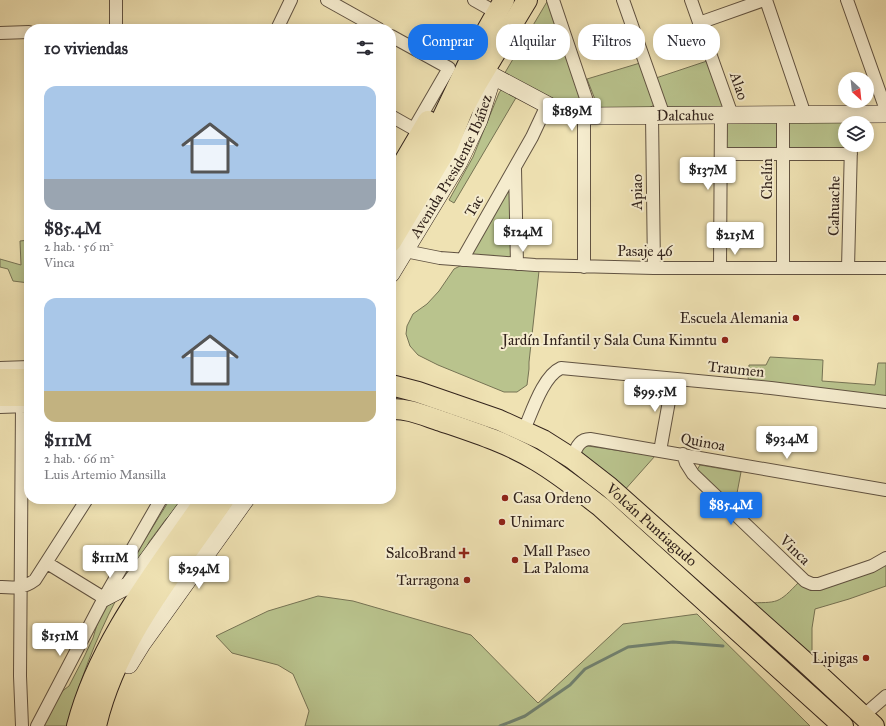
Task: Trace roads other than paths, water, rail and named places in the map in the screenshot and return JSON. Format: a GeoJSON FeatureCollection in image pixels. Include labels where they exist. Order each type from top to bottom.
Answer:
{"type":"FeatureCollection","features":[{"type":"Feature","properties":{"kind":"main road","name":"Avenida Presidente Ibáñez"},"geometry":{"type":"LineString","coordinates":[[513,24],[527,0]]}},
{"type":"Feature","properties":{"kind":"main road","name":"Avenida Presidente Ibáñez"},"geometry":{"type":"LineString","coordinates":[[396,205],[421,163],[469,62],[500,6]]}},
{"type":"Feature","properties":{"kind":"main road","name":"Avenida Presidente Ibáñez"},"geometry":{"type":"LineString","coordinates":[[398,247],[468,100],[496,53]]}},
{"type":"Feature","properties":{"kind":"main road"},"geometry":{"type":"LineString","coordinates":[[493,76],[496,60]]}},
{"type":"Feature","properties":{"kind":"main road"},"geometry":{"type":"LineString","coordinates":[[396,175],[442,97],[469,62]]}},
{"type":"Feature","properties":{"kind":"main road"},"geometry":{"type":"LineString","coordinates":[[0,379],[24,379]]}},
{"type":"Feature","properties":{"kind":"main road","name":"Volcán Puntiagudo"},"geometry":{"type":"LineString","coordinates":[[396,387],[418,392],[475,410],[524,430],[573,459],[609,487],[868,721]]}},
{"type":"Feature","properties":{"kind":"main road"},"geometry":{"type":"LineString","coordinates":[[0,396],[24,402]]}},
{"type":"Feature","properties":{"kind":"main road","name":"Volcán Puntiagudo"},"geometry":{"type":"LineString","coordinates":[[396,410],[410,411],[458,426],[536,460],[559,475],[606,512],[843,726]]}},
{"type":"Feature","properties":{"kind":"main road"},"geometry":{"type":"LineString","coordinates":[[499,443],[513,439],[524,430]]}},
{"type":"Feature","properties":{"kind":"main road"},"geometry":{"type":"LineString","coordinates":[[573,459],[574,469],[585,495]]}},
{"type":"Feature","properties":{"kind":"main road"},"geometry":{"type":"LineString","coordinates":[[77,726],[86,696],[96,672],[117,630],[203,504]]}},
{"type":"Feature","properties":{"kind":"main road"},"geometry":{"type":"LineString","coordinates":[[98,726],[106,694],[132,635],[221,504]]}},
{"type":"Feature","properties":{"kind":"main road"},"geometry":{"type":"LineString","coordinates":[[86,696],[88,677],[97,650],[129,585]]}},
{"type":"Feature","properties":{"kind":"main road"},"geometry":{"type":"LineString","coordinates":[[98,726],[129,666]]}},
{"type":"Feature","properties":{"kind":"street"},"geometry":{"type":"LineString","coordinates":[[116,0],[116,24]]}},
{"type":"Feature","properties":{"kind":"street"},"geometry":{"type":"LineString","coordinates":[[279,24],[291,0]]}},
{"type":"Feature","properties":{"kind":"street"},"geometry":{"type":"LineString","coordinates":[[327,0],[370,24]]}},
{"type":"Feature","properties":{"kind":"street"},"geometry":{"type":"LineString","coordinates":[[474,0],[500,6]]}},
{"type":"Feature","properties":{"kind":"street"},"geometry":{"type":"LineString","coordinates":[[553,0],[586,95],[587,106],[584,116],[584,267]]}},
{"type":"Feature","properties":{"kind":"street","name":"Apiao"},"geometry":{"type":"LineString","coordinates":[[623,0],[658,116],[654,268]]}},
{"type":"Feature","properties":{"kind":"street","name":"Alao"},"geometry":{"type":"LineString","coordinates":[[691,0],[726,115],[721,154],[720,267]]}},
{"type":"Feature","properties":{"kind":"street"},"geometry":{"type":"LineString","coordinates":[[699,23],[765,0],[804,115]]}},
{"type":"Feature","properties":{"kind":"street"},"geometry":{"type":"LineString","coordinates":[[847,0],[886,110]]}},
{"type":"Feature","properties":{"kind":"street"},"geometry":{"type":"LineString","coordinates":[[0,33],[24,32]]}},
{"type":"Feature","properties":{"kind":"street"},"geometry":{"type":"LineString","coordinates":[[396,39],[449,68],[414,129],[396,172]]}},
{"type":"Feature","properties":{"kind":"street","name":"Dalcahue"},"geometry":{"type":"LineString","coordinates":[[493,76],[547,105],[566,112],[584,116],[804,115],[838,118]]}},
{"type":"Feature","properties":{"kind":"street","name":"Avenida Presidente Ibáñez"},"geometry":{"type":"LineString","coordinates":[[398,247],[459,162],[478,120],[493,76]]}},
{"type":"Feature","properties":{"kind":"street","name":"Tac"},"geometry":{"type":"LineString","coordinates":[[462,260],[515,168],[547,105]]}},
{"type":"Feature","properties":{"kind":"street","name":"Dalcahue"},"geometry":{"type":"LineString","coordinates":[[872,116],[886,114]]}},
{"type":"Feature","properties":{"kind":"street","name":"Chelín"},"geometry":{"type":"LineString","coordinates":[[783,115],[783,268]]}},
{"type":"Feature","properties":{"kind":"street"},"geometry":{"type":"LineString","coordinates":[[396,119],[414,129]]}},
{"type":"Feature","properties":{"kind":"street"},"geometry":{"type":"LineString","coordinates":[[721,154],[783,154],[838,151]]}},
{"type":"Feature","properties":{"kind":"street","name":"Cahuache"},"geometry":{"type":"LineString","coordinates":[[848,268],[851,152]]}},
{"type":"Feature","properties":{"kind":"street","name":"Tac"},"geometry":{"type":"LineString","coordinates":[[515,168],[517,264]]}},
{"type":"Feature","properties":{"kind":"street","name":"Pasaje 46"},"geometry":{"type":"LineString","coordinates":[[398,247],[440,258],[584,267],[886,268]]}},
{"type":"Feature","properties":{"kind":"street"},"geometry":{"type":"LineString","coordinates":[[0,368],[24,367]]}},
{"type":"Feature","properties":{"kind":"street","name":"Traumen"},"geometry":{"type":"LineString","coordinates":[[524,430],[544,386],[552,374],[561,368],[886,402]]}},
{"type":"Feature","properties":{"kind":"street"},"geometry":{"type":"LineString","coordinates":[[660,451],[673,379]]}},
{"type":"Feature","properties":{"kind":"street"},"geometry":{"type":"LineString","coordinates":[[0,407],[24,403]]}},
{"type":"Feature","properties":{"kind":"street","name":"Quinoa"},"geometry":{"type":"LineString","coordinates":[[573,459],[576,447],[587,439],[683,454],[886,490]]}},
{"type":"Feature","properties":{"kind":"street","name":"Vinca"},"geometry":{"type":"LineString","coordinates":[[683,454],[686,463],[693,474],[804,582],[819,584],[872,566],[886,558]]}},
{"type":"Feature","properties":{"kind":"street"},"geometry":{"type":"LineString","coordinates":[[22,726],[20,676],[20,588],[24,482]]}},
{"type":"Feature","properties":{"kind":"street"},"geometry":{"type":"LineString","coordinates":[[0,588],[20,588],[28,586],[35,580],[84,504]]}},
{"type":"Feature","properties":{"kind":"street"},"geometry":{"type":"LineString","coordinates":[[37,726],[104,598],[158,504]]}},
{"type":"Feature","properties":{"kind":"street"},"geometry":{"type":"LineString","coordinates":[[104,598],[129,585],[188,504]]}},
{"type":"Feature","properties":{"kind":"street"},"geometry":{"type":"LineString","coordinates":[[129,666],[142,644],[242,504]]}},
{"type":"Feature","properties":{"kind":"street"},"geometry":{"type":"LineString","coordinates":[[46,563],[104,598]]}},
{"type":"Feature","properties":{"kind":"street"},"geometry":{"type":"LineString","coordinates":[[868,721],[886,696]]}},
{"type":"Feature","properties":{"kind":"waterway"},"geometry":{"type":"LineString","coordinates":[[500,726],[525,716],[570,685],[585,669],[628,647],[673,642],[723,646]]}},
{"type":"Feature","properties":{"kind":"place","name":"Escuela Alemania"},"geometry":{"type":"Point","coordinates":[796,318]}},
{"type":"Feature","properties":{"kind":"place","name":"Jardín Infantil y Sala Cuna Kimntu"},"geometry":{"type":"Point","coordinates":[725,340]}},
{"type":"Feature","properties":{"kind":"place","name":"Casa Ordeno"},"geometry":{"type":"Point","coordinates":[505,498]}},
{"type":"Feature","properties":{"kind":"place","name":"Unimarc"},"geometry":{"type":"Point","coordinates":[502,522]}},
{"type":"Feature","properties":{"kind":"place","name":"SalcoBrand"},"geometry":{"type":"Point","coordinates":[464,553]}},
{"type":"Feature","properties":{"kind":"place","name":"Mall Paseo La Paloma"},"geometry":{"type":"Point","coordinates":[515,560]}},
{"type":"Feature","properties":{"kind":"place","name":"Tarragona"},"geometry":{"type":"Point","coordinates":[467,580]}},
{"type":"Feature","properties":{"kind":"place","name":"Lipigas"},"geometry":{"type":"Point","coordinates":[866,658]}}]}
